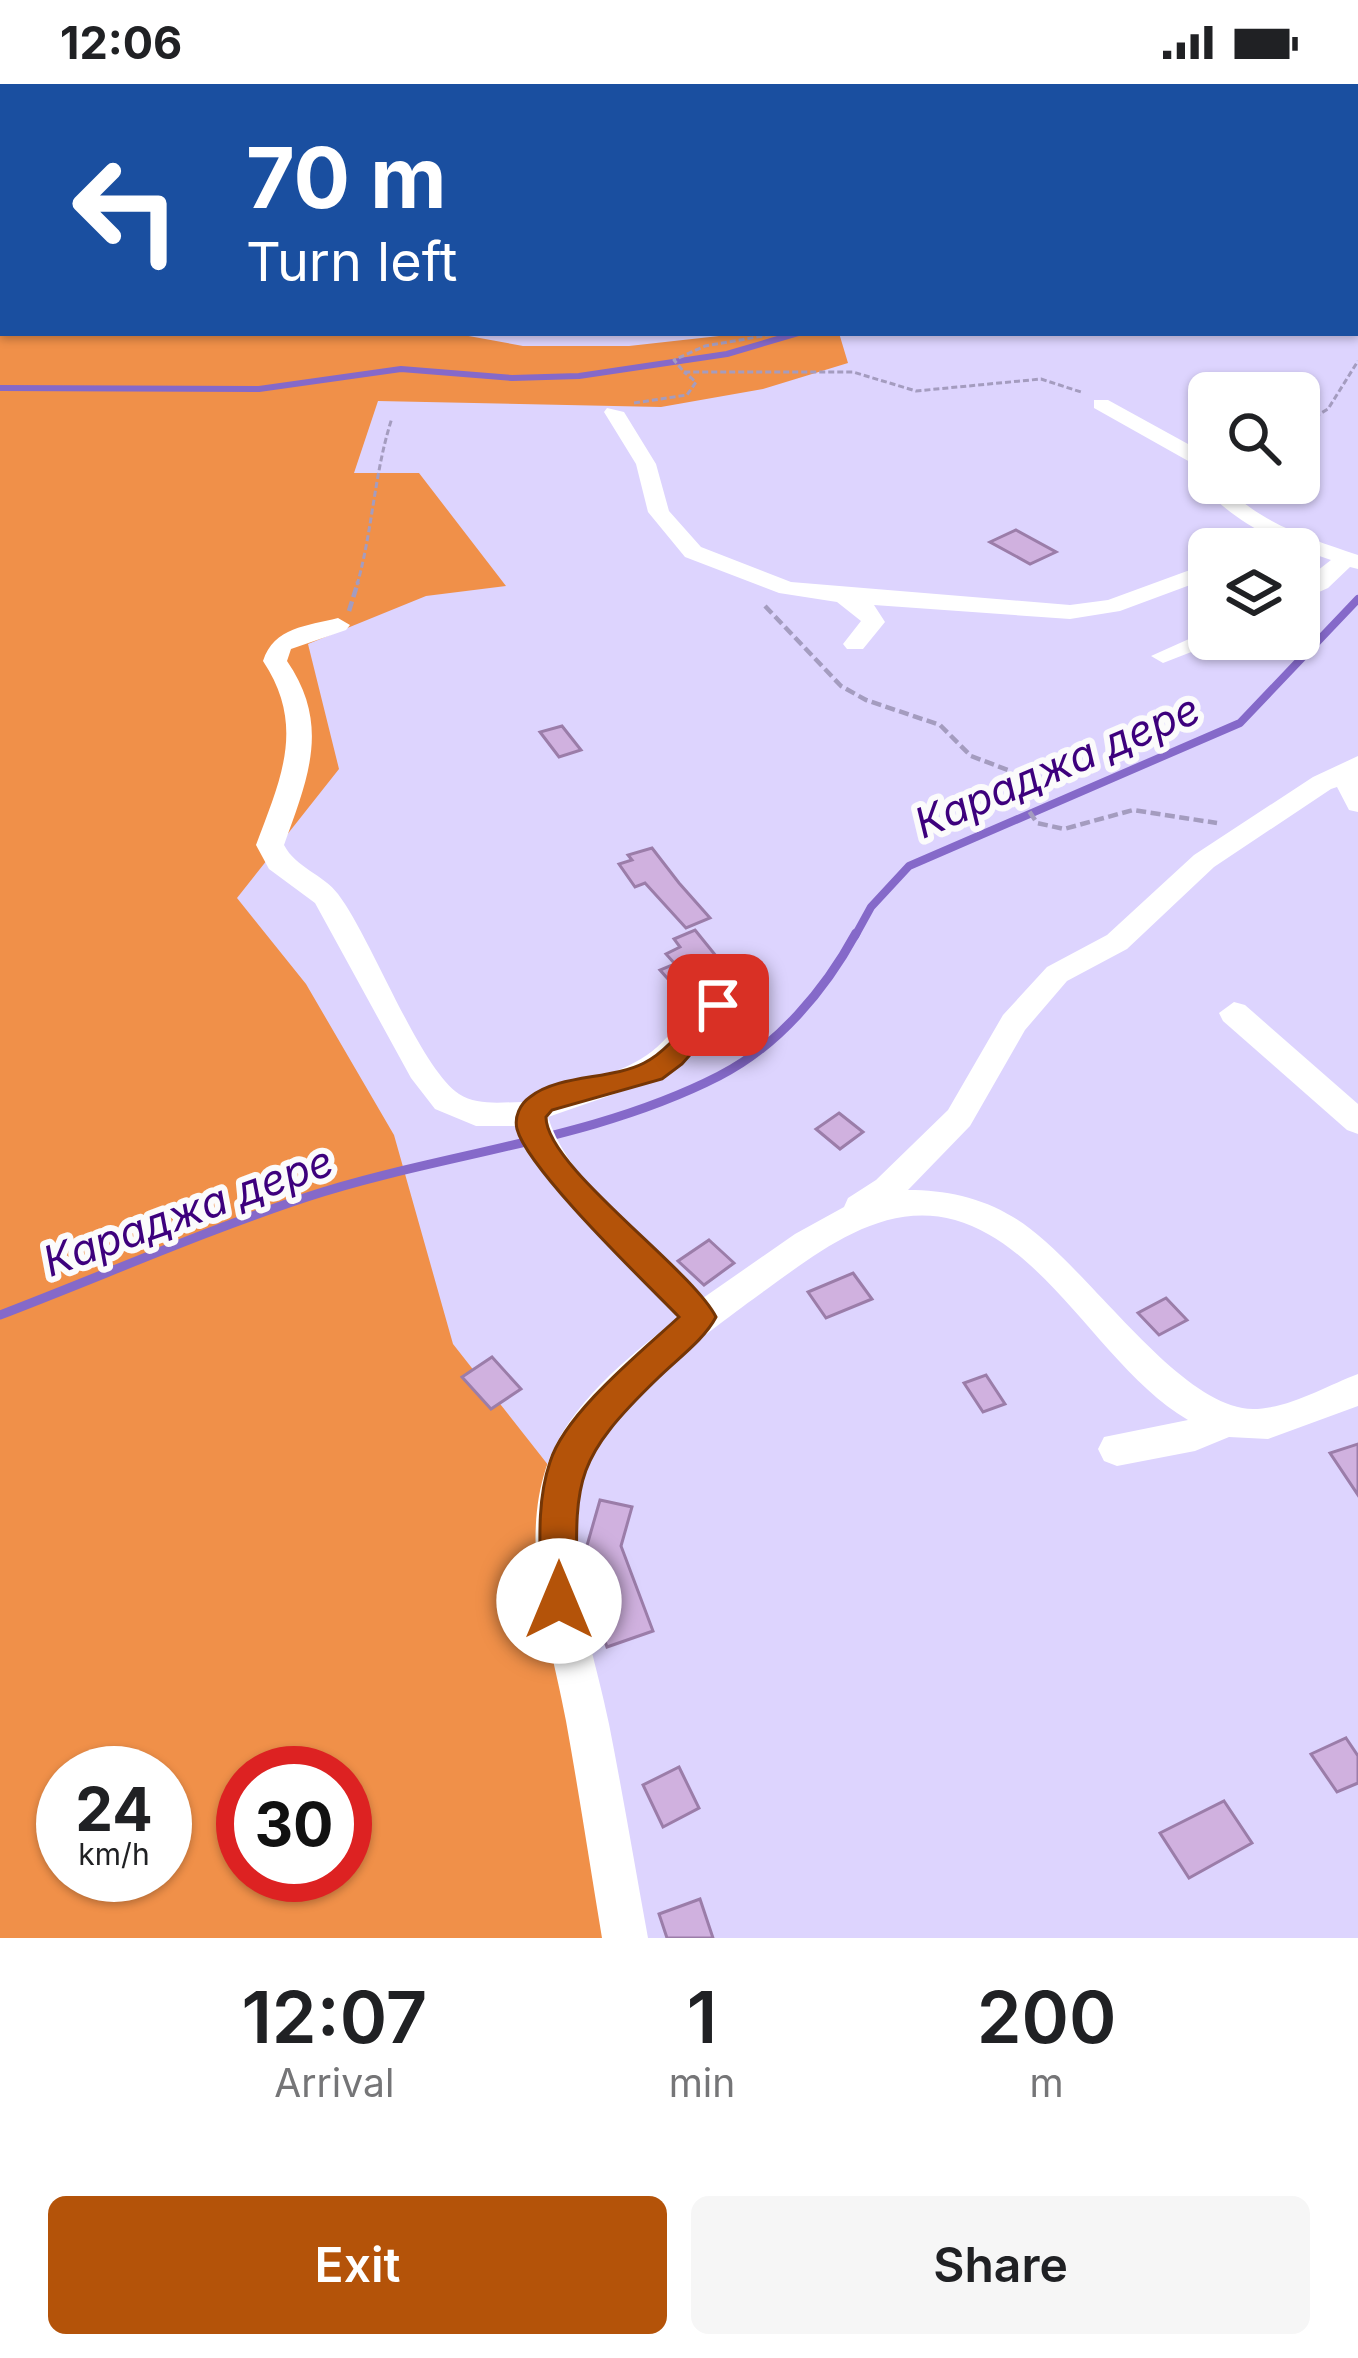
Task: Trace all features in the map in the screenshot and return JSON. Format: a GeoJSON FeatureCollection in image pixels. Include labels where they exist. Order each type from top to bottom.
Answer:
{"type":"FeatureCollection","features":[{"type":"Feature","properties":{"kind":"street"},"geometry":{"type":"LineString","coordinates":[[1101,404],[1188,452]]}},
{"type":"Feature","properties":{"kind":"street"},"geometry":{"type":"LineString","coordinates":[[614,412],[646,464],[659,512],[693,552],[787,588],[1070,612],[1112,606],[1188,578]]}},
{"type":"Feature","properties":{"kind":"street"},"geometry":{"type":"LineString","coordinates":[[1231,504],[1264,528]]}},
{"type":"Feature","properties":{"kind":"street"},"geometry":{"type":"LineString","coordinates":[[1320,550],[1352,560]]}},
{"type":"Feature","properties":{"kind":"street"},"geometry":{"type":"LineString","coordinates":[[1320,583],[1352,560]]}},
{"type":"Feature","properties":{"kind":"street"},"geometry":{"type":"LineString","coordinates":[[843,596],[871,613],[873,622],[855,644]]}},
{"type":"Feature","properties":{"kind":"street"},"geometry":{"type":"LineString","coordinates":[[338,625],[298,634],[280,645],[275,661],[294,683],[300,742],[295,782],[270,845],[279,863],[326,898],[422,1070],[446,1101],[535,1129],[604,1221],[700,1317]]}},
{"type":"Feature","properties":{"kind":"street"},"geometry":{"type":"LineString","coordinates":[[1163,656],[1188,646]]}},
{"type":"Feature","properties":{"kind":"street"},"geometry":{"type":"LineString","coordinates":[[625,1938],[585,1710],[559,1601],[559,1506],[567,1462],[606,1407],[700,1317],[888,1189],[959,1118],[1014,1023],[1057,974],[1117,942],[1204,861],[1322,783],[1354,768]]}},
{"type":"Feature","properties":{"kind":"street"},"geometry":{"type":"LineString","coordinates":[[1354,768],[1348,792],[1358,805]]}},
{"type":"Feature","properties":{"kind":"street"},"geometry":{"type":"LineString","coordinates":[[535,1129],[542,1102],[652,1072],[672,1057],[718,1005]]}},
{"type":"Feature","properties":{"kind":"street"},"geometry":{"type":"LineString","coordinates":[[1234,1013],[1358,1122]]}},
{"type":"Feature","properties":{"kind":"street"},"geometry":{"type":"LineString","coordinates":[[845,1217],[905,1203],[962,1207],[1005,1223],[1088,1300],[1194,1410],[1222,1423],[1255,1425],[1358,1390]]}},
{"type":"Feature","properties":{"kind":"street"},"geometry":{"type":"LineString","coordinates":[[1117,1449],[1145,1441],[1195,1438],[1222,1423]]}},
{"type":"Feature","properties":{"kind":"path"},"geometry":{"type":"LineString","coordinates":[[614,412],[631,403],[687,395],[696,382],[674,360],[705,346],[763,336]]}},
{"type":"Feature","properties":{"kind":"path"},"geometry":{"type":"LineString","coordinates":[[1320,419],[1358,361]]}},
{"type":"Feature","properties":{"kind":"path"},"geometry":{"type":"LineString","coordinates":[[684,372],[738,376],[859,372],[915,391],[1023,378],[1063,382],[1101,404]]}},
{"type":"Feature","properties":{"kind":"path"},"geometry":{"type":"LineString","coordinates":[[338,625],[349,611],[368,547],[376,467],[392,418]]}},
{"type":"Feature","properties":{"kind":"path"},"geometry":{"type":"LineString","coordinates":[[763,604],[841,686],[866,700],[940,725],[971,756],[1008,770],[1013,787],[1037,823],[1064,829],[1133,810],[1197,818],[1249,832]]}},
{"type":"Feature","properties":{"kind":"shaded area"},"geometry":{"type":"Polygon","coordinates":[[[0,336],[468,336],[523,346],[629,346],[719,336],[840,336],[848,363],[763,389],[661,407],[378,401],[354,473],[419,473],[506,586],[426,596],[308,644],[339,769],[237,898],[306,984],[394,1135],[453,1344],[567,1489],[607,1938],[0,1938],[0,336]]]}},
{"type":"Feature","properties":{"kind":"building"},"geometry":{"type":"Polygon","coordinates":[[[1016,530],[1056,552],[1030,564],[990,542],[1016,530]]]}},
{"type":"Feature","properties":{"kind":"building"},"geometry":{"type":"Polygon","coordinates":[[[562,726],[581,750],[559,757],[540,732],[562,726]]]}},
{"type":"Feature","properties":{"kind":"building"},"geometry":{"type":"Polygon","coordinates":[[[652,848],[710,918],[686,928],[645,883],[635,887],[619,864],[632,860],[628,855],[652,848]]]}},
{"type":"Feature","properties":{"kind":"building"},"geometry":{"type":"Polygon","coordinates":[[[695,930],[733,977],[685,998],[660,970],[675,964],[666,954],[680,947],[674,939],[695,930]]]}},
{"type":"Feature","properties":{"kind":"building"},"geometry":{"type":"Polygon","coordinates":[[[839,1113],[863,1132],[840,1149],[816,1129],[839,1113]]]}},
{"type":"Feature","properties":{"kind":"building"},"geometry":{"type":"Polygon","coordinates":[[[709,1240],[734,1263],[704,1285],[678,1261],[709,1240]]]}},
{"type":"Feature","properties":{"kind":"building"},"geometry":{"type":"Polygon","coordinates":[[[853,1273],[872,1299],[826,1318],[808,1292],[853,1273]]]}},
{"type":"Feature","properties":{"kind":"building"},"geometry":{"type":"Polygon","coordinates":[[[1166,1298],[1187,1320],[1159,1335],[1138,1313],[1166,1298]]]}},
{"type":"Feature","properties":{"kind":"building"},"geometry":{"type":"Polygon","coordinates":[[[492,1357],[521,1389],[491,1409],[462,1377],[492,1357]]]}},
{"type":"Feature","properties":{"kind":"building"},"geometry":{"type":"Polygon","coordinates":[[[986,1375],[1005,1404],[983,1412],[964,1383],[986,1375]]]}},
{"type":"Feature","properties":{"kind":"building"},"geometry":{"type":"Polygon","coordinates":[[[1358,1444],[1358,1495],[1330,1453],[1358,1444]]]}},
{"type":"Feature","properties":{"kind":"building"},"geometry":{"type":"Polygon","coordinates":[[[600,1500],[632,1507],[621,1546],[653,1631],[607,1647],[580,1570],[600,1500]]]}},
{"type":"Feature","properties":{"kind":"building"},"geometry":{"type":"Polygon","coordinates":[[[1346,1738],[1358,1756],[1358,1783],[1337,1792],[1311,1754],[1346,1738]]]}},
{"type":"Feature","properties":{"kind":"building"},"geometry":{"type":"Polygon","coordinates":[[[679,1767],[699,1808],[663,1827],[643,1785],[679,1767]]]}},
{"type":"Feature","properties":{"kind":"building"},"geometry":{"type":"Polygon","coordinates":[[[1224,1801],[1252,1843],[1189,1878],[1160,1833],[1224,1801]]]}},
{"type":"Feature","properties":{"kind":"building"},"geometry":{"type":"Polygon","coordinates":[[[700,1899],[713,1938],[667,1938],[659,1914],[700,1899]]]}},
{"type":"Feature","properties":{"kind":"waterway"},"geometry":{"type":"LineString","coordinates":[[0,388],[259,389],[401,369],[512,378],[579,376],[727,354],[788,336]]}},
{"type":"Feature","properties":{"kind":"waterway","name":"Караджа дере"},"geometry":{"type":"LineString","coordinates":[[855,936],[871,907],[909,866],[1240,723],[1358,599]]}},
{"type":"Feature","properties":{"kind":"waterway","name":"Караджа дере"},"geometry":{"type":"LineString","coordinates":[[0,1315],[307,1197],[568,1131],[670,1098],[741,1064],[780,1033],[815,995],[856,933]]}},
{"type":"Feature","properties":{"kind":"route"},"geometry":{"type":"LineString","coordinates":[[559,1601],[559,1506],[567,1462],[606,1407],[700,1317],[604,1221],[541,1145],[531,1129],[531,1114],[542,1102],[652,1072],[672,1057],[718,1005]]}}]}
